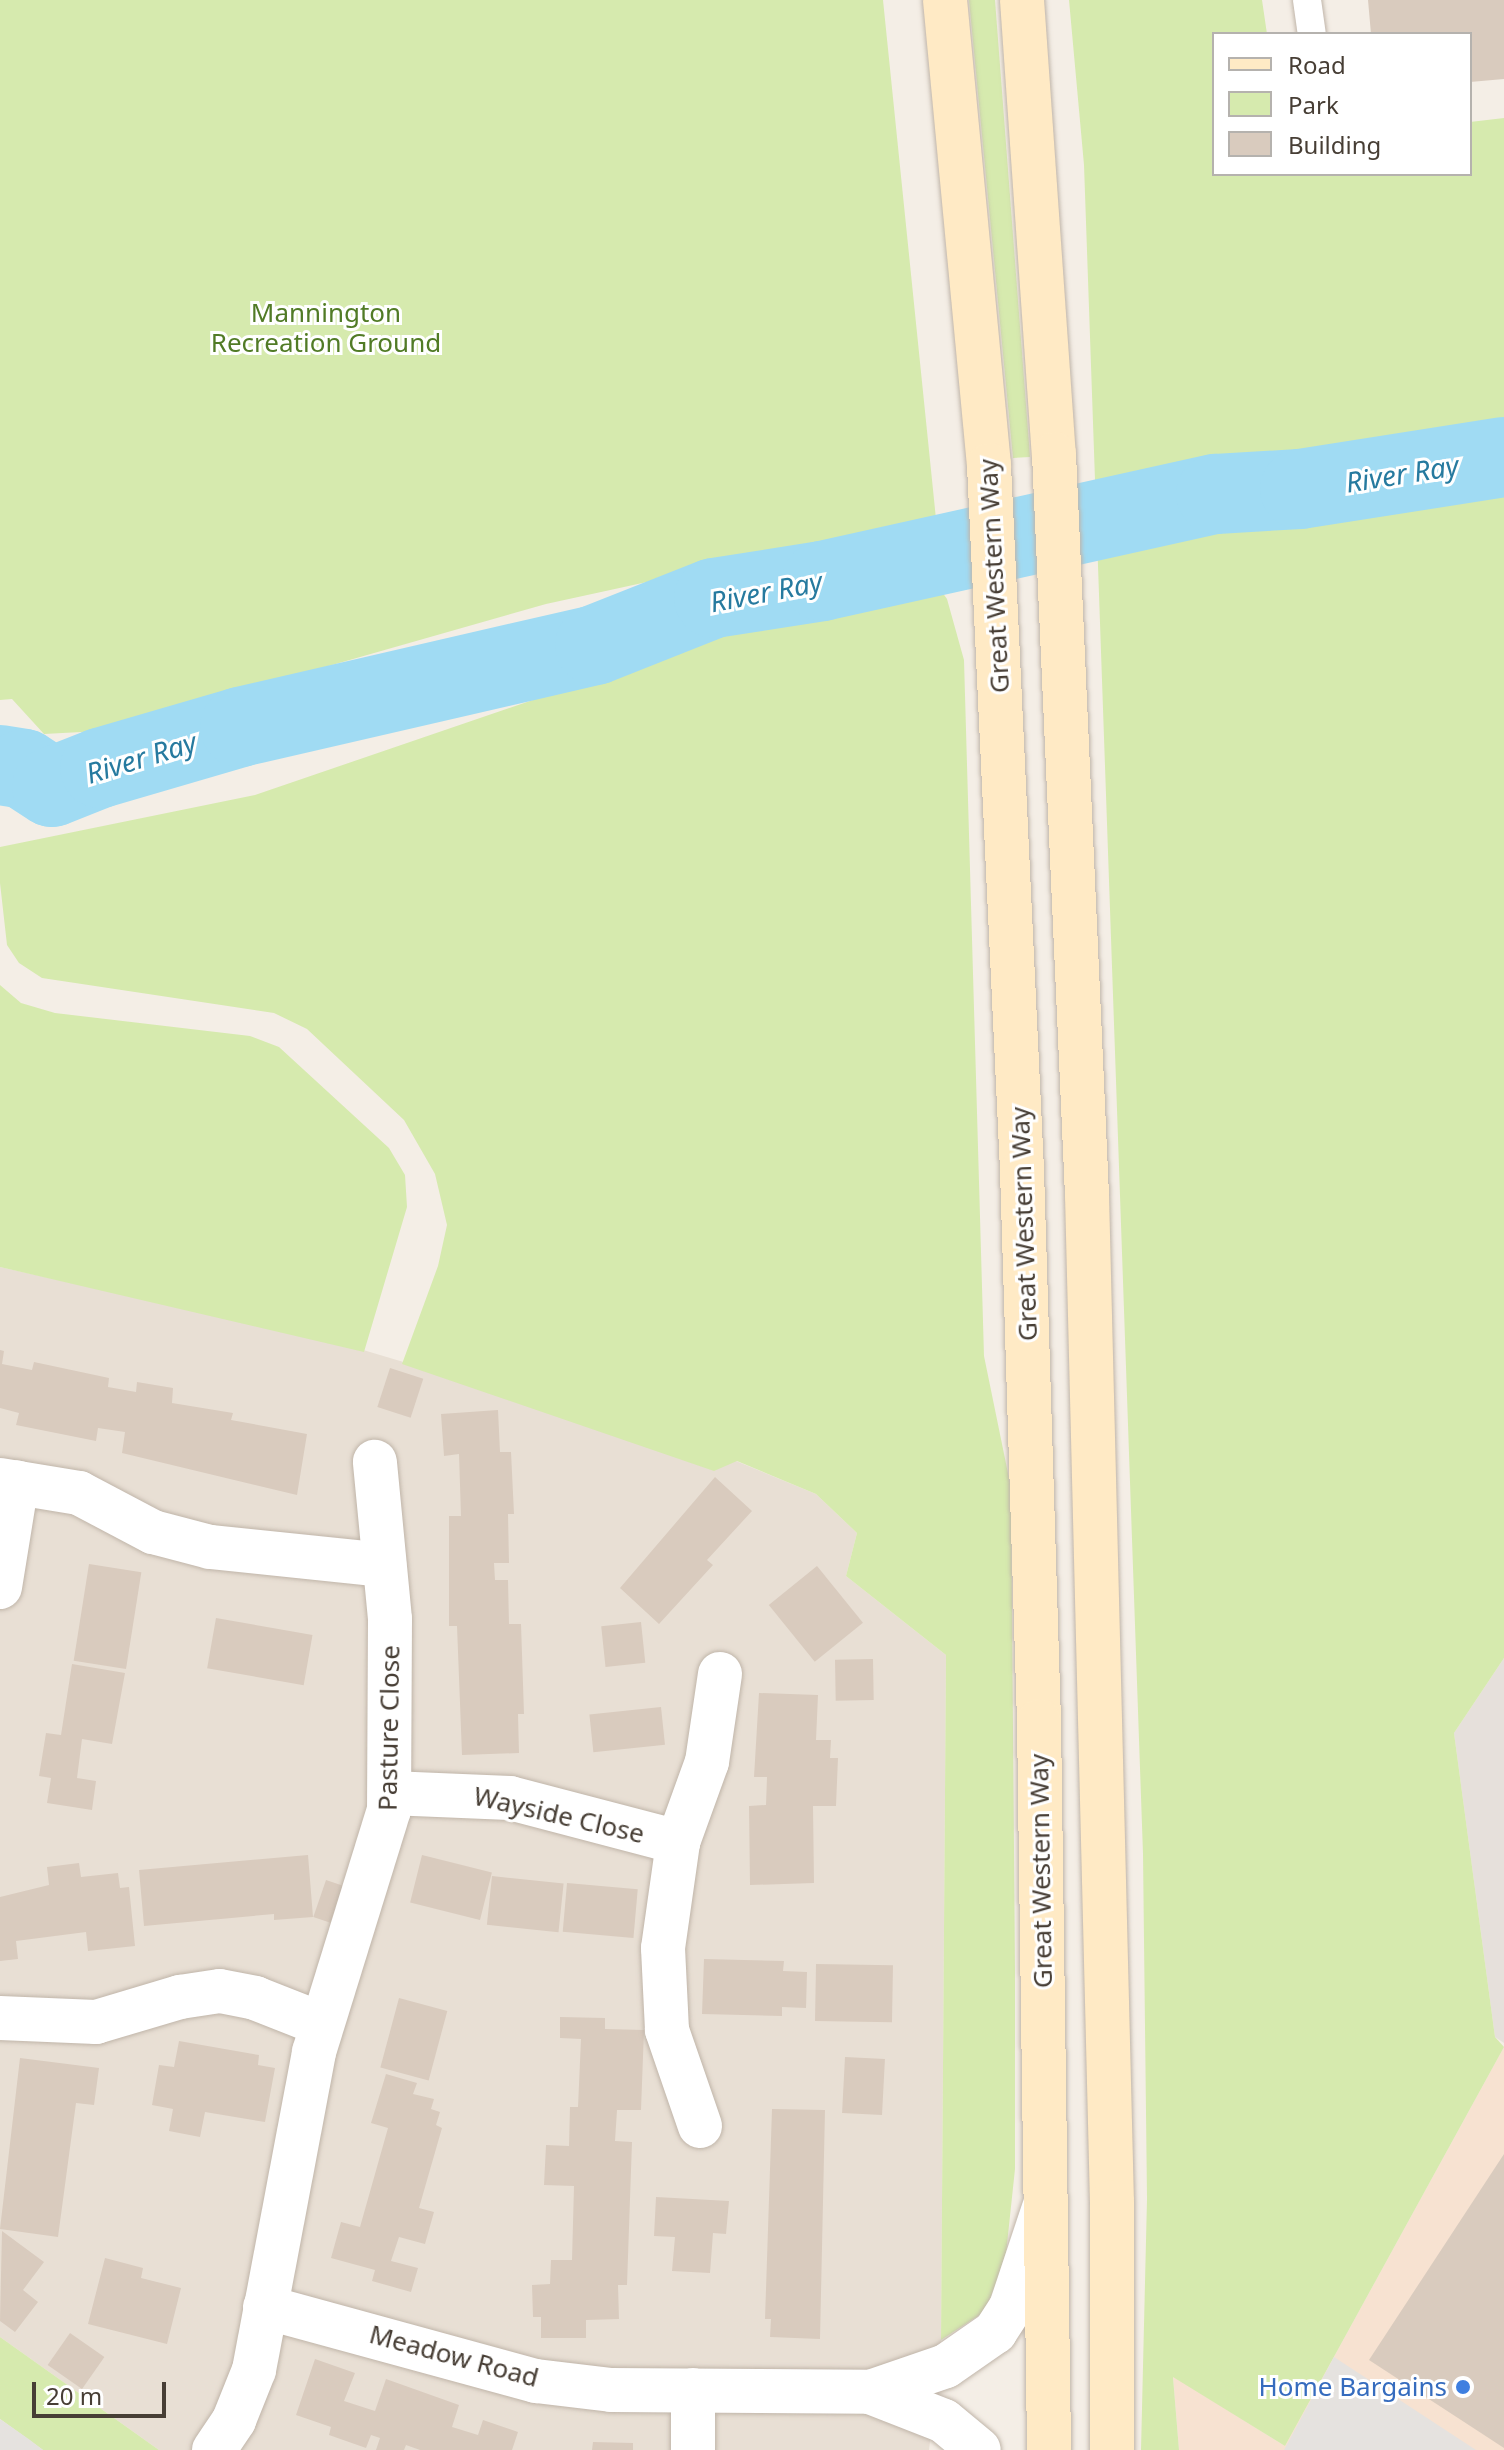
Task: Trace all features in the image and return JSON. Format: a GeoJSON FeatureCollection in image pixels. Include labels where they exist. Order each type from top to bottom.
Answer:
{"type":"FeatureCollection","features":[{"type":"Feature","properties":{"kind":"main road","name":"Great Western Way"},"geometry":{"type":"LineString","coordinates":[[945,0],[989,465],[1033,1466],[1049,2450]]}},
{"type":"Feature","properties":{"kind":"main road"},"geometry":{"type":"LineString","coordinates":[[1022,0],[1054,454],[1087,1195],[1112,2202],[1112,2450]]}},
{"type":"Feature","properties":{"kind":"street","name":"Pasture Close"},"geometry":{"type":"LineString","coordinates":[[214,2450],[246,2394],[321,2024],[374,1870],[390,1793],[392,1671],[375,1462]]}},
{"type":"Feature","properties":{"kind":"street"},"geometry":{"type":"LineString","coordinates":[[0,1587],[8,1481],[79,1493],[153,1532],[197,1544],[259,1556],[384,1565]]}},
{"type":"Feature","properties":{"kind":"street","name":"Wayside Close"},"geometry":{"type":"LineString","coordinates":[[700,2126],[680,2080],[664,1991],[667,1904],[678,1842],[707,1762],[720,1674]]}},
{"type":"Feature","properties":{"kind":"street","name":"Wayside Close"},"geometry":{"type":"LineString","coordinates":[[390,1793],[498,1796],[678,1842]]}},
{"type":"Feature","properties":{"kind":"street"},"geometry":{"type":"LineString","coordinates":[[0,2018],[96,2022],[180,1997],[220,1991],[255,1998],[321,2024]]}},
{"type":"Feature","properties":{"kind":"street","name":"Meadow Road"},"geometry":{"type":"LineString","coordinates":[[265,2307],[536,2381],[611,2390],[870,2392],[946,2366],[995,2332],[1011,2307],[1046,2205]]}},
{"type":"Feature","properties":{"kind":"street"},"geometry":{"type":"LineString","coordinates":[[693,2390],[693,2450]]}},
{"type":"Feature","properties":{"kind":"street","name":"Meadow Road"},"geometry":{"type":"LineString","coordinates":[[870,2392],[944,2421],[979,2450]]}},
{"type":"Feature","properties":{"kind":"lane"},"geometry":{"type":"LineString","coordinates":[[1307,0],[1312,32]]}},
{"type":"Feature","properties":{"kind":"shaded area"},"geometry":{"type":"Polygon","coordinates":[[[0,1267],[333,1341],[736,1461],[816,1494],[857,1533],[846,1576],[946,1655],[941,2340],[929,2450],[159,2450],[0,2337],[0,1267]]]}},
{"type":"Feature","properties":{"kind":"shaded area"},"geometry":{"type":"Polygon","coordinates":[[[1504,1658],[1504,2043],[1495,2037],[1454,1733],[1504,1658]]]}},
{"type":"Feature","properties":{"kind":"shaded area"},"geometry":{"type":"Polygon","coordinates":[[[1504,2047],[1504,2450],[1179,2450],[1173,2376],[1285,2446],[1504,2047]]]}},
{"type":"Feature","properties":{"kind":"shaded area"},"geometry":{"type":"Polygon","coordinates":[[[1334,2357],[1476,2450],[1284,2450],[1334,2357]]]}},
{"type":"Feature","properties":{"kind":"shaded area"},"geometry":{"type":"Polygon","coordinates":[[[0,2419],[30,2440],[43,2450],[0,2450],[0,2419]]]}},
{"type":"Feature","properties":{"kind":"green space","name":"Mannington Recreation Ground"},"geometry":{"type":"Polygon","coordinates":[[[0,0],[883,0],[936,519],[546,604],[100,731],[44,734],[12,699],[0,700],[0,0]]]}},
{"type":"Feature","properties":{"kind":"green space"},"geometry":{"type":"Polygon","coordinates":[[[969,0],[995,0],[1030,457],[1013,458],[969,0]]]}},
{"type":"Feature","properties":{"kind":"green space"},"geometry":{"type":"Polygon","coordinates":[[[1069,0],[1262,0],[1267,32],[1212,32],[1212,176],[1472,176],[1472,122],[1504,118],[1504,1658],[1454,1733],[1495,2037],[1504,2047],[1285,2446],[1173,2377],[1179,2450],[1141,2450],[1147,2199],[1143,1854],[1084,165],[1069,0]]]}},
{"type":"Feature","properties":{"kind":"green space"},"geometry":{"type":"Polygon","coordinates":[[[930,575],[947,599],[964,660],[984,1356],[1011,1488],[1015,1969],[1015,2169],[1005,2263],[984,2312],[941,2340],[946,1655],[846,1576],[857,1533],[816,1494],[737,1461],[714,1471],[402,1364],[438,1266],[447,1225],[435,1174],[404,1120],[307,1029],[274,1013],[42,978],[19,963],[7,945],[0,883],[0,847],[255,795],[828,599],[930,575]]]}},
{"type":"Feature","properties":{"kind":"green space"},"geometry":{"type":"Polygon","coordinates":[[[0,985],[21,1003],[55,1013],[250,1036],[279,1047],[389,1148],[405,1175],[407,1207],[364,1352],[0,1267],[0,985]]]}},
{"type":"Feature","properties":{"kind":"green space"},"geometry":{"type":"Polygon","coordinates":[[[0,2337],[159,2450],[43,2450],[0,2419],[0,2337]]]}},
{"type":"Feature","properties":{"kind":"building"},"geometry":{"type":"Polygon","coordinates":[[[1368,0],[1504,0],[1504,79],[1472,82],[1472,32],[1371,32],[1368,0]]]}},
{"type":"Feature","properties":{"kind":"building"},"geometry":{"type":"Polygon","coordinates":[[[0,1350],[4,1351],[2,1364],[32,1370],[34,1362],[109,1378],[108,1387],[136,1392],[137,1382],[173,1388],[172,1403],[233,1413],[231,1420],[307,1434],[297,1495],[122,1453],[125,1432],[98,1428],[96,1441],[16,1425],[19,1413],[0,1408],[0,1350]]]}},
{"type":"Feature","properties":{"kind":"building"},"geometry":{"type":"Polygon","coordinates":[[[390,1368],[423,1379],[411,1418],[377,1407],[390,1368]]]}},
{"type":"Feature","properties":{"kind":"building"},"geometry":{"type":"Polygon","coordinates":[[[498,1410],[500,1452],[511,1452],[514,1514],[508,1514],[509,1563],[494,1563],[495,1580],[508,1580],[509,1624],[521,1624],[524,1714],[518,1714],[519,1753],[462,1755],[457,1626],[449,1626],[449,1516],[461,1516],[459,1454],[444,1456],[441,1414],[498,1410]]]}},
{"type":"Feature","properties":{"kind":"building"},"geometry":{"type":"Polygon","coordinates":[[[715,1477],[752,1511],[707,1560],[713,1565],[659,1624],[620,1588],[715,1477]]]}},
{"type":"Feature","properties":{"kind":"building"},"geometry":{"type":"Polygon","coordinates":[[[89,1564],[141,1572],[126,1669],[74,1661],[89,1564]]]}},
{"type":"Feature","properties":{"kind":"building"},"geometry":{"type":"Polygon","coordinates":[[[817,1566],[863,1623],[815,1662],[769,1605],[817,1566]]]}},
{"type":"Feature","properties":{"kind":"building"},"geometry":{"type":"Polygon","coordinates":[[[216,1618],[313,1635],[304,1685],[207,1668],[216,1618]]]}},
{"type":"Feature","properties":{"kind":"building"},"geometry":{"type":"Polygon","coordinates":[[[641,1622],[645,1663],[606,1667],[601,1626],[641,1622]]]}},
{"type":"Feature","properties":{"kind":"building"},"geometry":{"type":"Polygon","coordinates":[[[873,1659],[874,1700],[836,1701],[835,1660],[873,1659]]]}},
{"type":"Feature","properties":{"kind":"building"},"geometry":{"type":"Polygon","coordinates":[[[72,1664],[125,1673],[112,1744],[82,1739],[77,1778],[96,1781],[92,1810],[47,1803],[51,1778],[39,1776],[46,1733],[61,1735],[72,1664]]]}},
{"type":"Feature","properties":{"kind":"building"},"geometry":{"type":"Polygon","coordinates":[[[759,1693],[818,1695],[816,1740],[831,1740],[830,1758],[838,1758],[836,1806],[813,1806],[814,1883],[750,1885],[749,1806],[766,1805],[767,1777],[754,1777],[759,1693]]]}},
{"type":"Feature","properties":{"kind":"building"},"geometry":{"type":"Polygon","coordinates":[[[661,1707],[665,1745],[593,1752],[589,1715],[661,1707]]]}},
{"type":"Feature","properties":{"kind":"building"},"geometry":{"type":"Polygon","coordinates":[[[308,1855],[313,1917],[274,1920],[274,1914],[144,1926],[139,1870],[308,1855]]]}},
{"type":"Feature","properties":{"kind":"building"},"geometry":{"type":"Polygon","coordinates":[[[422,1855],[492,1872],[480,1920],[410,1903],[422,1855]]]}},
{"type":"Feature","properties":{"kind":"building"},"geometry":{"type":"Polygon","coordinates":[[[79,1863],[81,1877],[118,1873],[120,1888],[129,1887],[135,1946],[88,1951],[86,1932],[16,1941],[18,1959],[0,1961],[0,1897],[49,1885],[47,1867],[79,1863]]]}},
{"type":"Feature","properties":{"kind":"building"},"geometry":{"type":"Polygon","coordinates":[[[492,1876],[564,1884],[558,1932],[487,1925],[492,1876]]]}},
{"type":"Feature","properties":{"kind":"building"},"geometry":{"type":"Polygon","coordinates":[[[326,1880],[343,1886],[330,1923],[313,1917],[326,1880]]]}},
{"type":"Feature","properties":{"kind":"building"},"geometry":{"type":"Polygon","coordinates":[[[567,1883],[638,1889],[633,1938],[563,1932],[567,1883]]]}},
{"type":"Feature","properties":{"kind":"building"},"geometry":{"type":"Polygon","coordinates":[[[704,1959],[784,1961],[783,1971],[807,1972],[806,2008],[782,2007],[782,2016],[702,2014],[704,1959]]]}},
{"type":"Feature","properties":{"kind":"building"},"geometry":{"type":"Polygon","coordinates":[[[816,1964],[893,1965],[892,2022],[815,2021],[816,1964]]]}},
{"type":"Feature","properties":{"kind":"building"},"geometry":{"type":"Polygon","coordinates":[[[399,1998],[447,2011],[429,2080],[380,2068],[399,1998]]]}},
{"type":"Feature","properties":{"kind":"building"},"geometry":{"type":"Polygon","coordinates":[[[560,2017],[605,2018],[605,2029],[644,2030],[641,2110],[617,2110],[615,2141],[632,2142],[627,2285],[618,2285],[619,2319],[586,2320],[586,2338],[541,2338],[541,2317],[533,2317],[532,2285],[550,2284],[551,2260],[572,2260],[574,2186],[544,2185],[546,2145],[569,2146],[570,2107],[578,2107],[581,2039],[560,2038],[560,2017]]]}},
{"type":"Feature","properties":{"kind":"building"},"geometry":{"type":"Polygon","coordinates":[[[179,2041],[259,2055],[258,2065],[275,2068],[265,2122],[205,2112],[200,2137],[169,2131],[173,2109],[152,2105],[159,2065],[174,2067],[179,2041]]]}},
{"type":"Feature","properties":{"kind":"building"},"geometry":{"type":"Polygon","coordinates":[[[845,2057],[885,2059],[882,2115],[842,2113],[845,2057]]]}},
{"type":"Feature","properties":{"kind":"building"},"geometry":{"type":"Polygon","coordinates":[[[20,2058],[99,2068],[94,2105],[76,2103],[58,2237],[0,2229],[20,2058]]]}},
{"type":"Feature","properties":{"kind":"building"},"geometry":{"type":"Polygon","coordinates":[[[386,2074],[417,2083],[413,2094],[434,2099],[431,2109],[440,2112],[436,2125],[442,2128],[419,2208],[434,2212],[425,2244],[399,2237],[391,2261],[418,2268],[411,2292],[372,2281],[375,2270],[331,2258],[341,2222],[360,2227],[388,2128],[371,2123],[386,2074]]]}},
{"type":"Feature","properties":{"kind":"building"},"geometry":{"type":"Polygon","coordinates":[[[772,2109],[825,2110],[820,2339],[770,2337],[771,2319],[765,2319],[772,2109]]]}},
{"type":"Feature","properties":{"kind":"building"},"geometry":{"type":"Polygon","coordinates":[[[1504,2154],[1504,2448],[1369,2360],[1504,2154]]]}},
{"type":"Feature","properties":{"kind":"building"},"geometry":{"type":"Polygon","coordinates":[[[656,2197],[729,2201],[726,2234],[713,2233],[710,2273],[672,2271],[675,2237],[654,2236],[656,2197]]]}},
{"type":"Feature","properties":{"kind":"building"},"geometry":{"type":"Polygon","coordinates":[[[2,2231],[44,2262],[23,2290],[38,2302],[15,2332],[0,2321],[2,2231]]]}},
{"type":"Feature","properties":{"kind":"building"},"geometry":{"type":"Polygon","coordinates":[[[105,2258],[143,2268],[141,2278],[181,2288],[167,2344],[88,2324],[105,2258]]]}},
{"type":"Feature","properties":{"kind":"building"},"geometry":{"type":"Polygon","coordinates":[[[70,2333],[104,2357],[82,2389],[48,2365],[70,2333]]]}},
{"type":"Feature","properties":{"kind":"building"},"geometry":{"type":"Polygon","coordinates":[[[315,2359],[355,2373],[344,2401],[375,2411],[386,2379],[459,2405],[452,2427],[478,2435],[483,2420],[518,2432],[512,2450],[420,2450],[406,2445],[404,2450],[376,2450],[380,2438],[371,2435],[366,2448],[329,2435],[331,2427],[296,2415],[315,2359]]]}},
{"type":"Feature","properties":{"kind":"building"},"geometry":{"type":"Polygon","coordinates":[[[593,2442],[633,2443],[633,2450],[592,2450],[593,2442]]]}},
{"type":"Feature","properties":{"kind":"waterway","name":"River Ray"},"geometry":{"type":"LineString","coordinates":[[0,765],[24,769],[52,787],[100,768],[240,727],[595,645],[714,598],[822,581],[1216,494],[1300,489],[1504,457]]}},
{"type":"Feature","properties":{"kind":"place","name":"Home Bargains"},"geometry":{"type":"Point","coordinates":[1463,2387]}}]}
